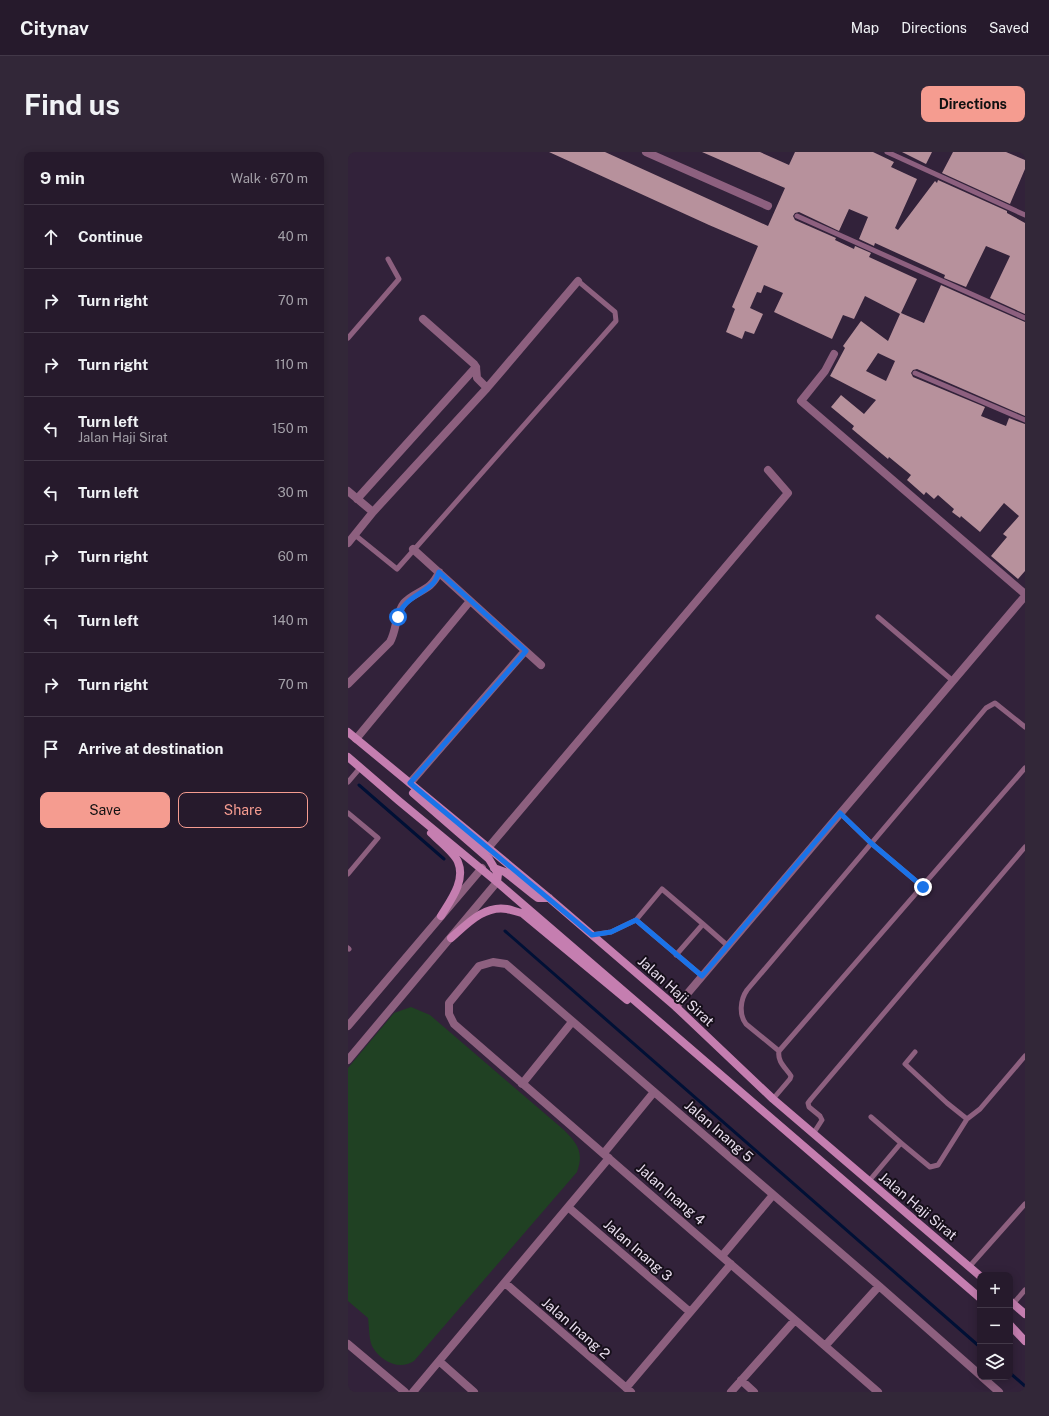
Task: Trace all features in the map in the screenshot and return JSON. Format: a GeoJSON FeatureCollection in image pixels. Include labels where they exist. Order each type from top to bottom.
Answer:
{"type":"FeatureCollection","features":[{"type":"Feature","properties":{"kind":"main road","name":"Jalan Haji Sirat"},"geometry":{"type":"LineString","coordinates":[[348,732],[549,898],[676,1007],[773,1099],[977,1274]]}},
{"type":"Feature","properties":{"kind":"main road"},"geometry":{"type":"LineString","coordinates":[[356,738],[389,772],[489,859],[498,874],[497,882]]}},
{"type":"Feature","properties":{"kind":"main road","name":"Jalan Haji Sirat"},"geometry":{"type":"LineString","coordinates":[[348,757],[399,801],[482,868],[977,1295]]}},
{"type":"Feature","properties":{"kind":"main road"},"geometry":{"type":"LineString","coordinates":[[399,801],[458,861],[460,871],[458,888],[441,916]]}},
{"type":"Feature","properties":{"kind":"main road"},"geometry":{"type":"LineString","coordinates":[[482,868],[490,866],[505,872],[534,896],[538,898],[549,898]]}},
{"type":"Feature","properties":{"kind":"main road"},"geometry":{"type":"LineString","coordinates":[[451,938],[475,917],[493,909],[506,909],[522,913],[656,1025],[698,1054]]}},
{"type":"Feature","properties":{"kind":"main road"},"geometry":{"type":"LineString","coordinates":[[1013,1304],[1025,1314]]}},
{"type":"Feature","properties":{"kind":"main road"},"geometry":{"type":"LineString","coordinates":[[1013,1328],[1025,1338]]}},
{"type":"Feature","properties":{"kind":"main road"},"geometry":{"type":"LineString","coordinates":[[1013,1328],[1025,1341]]}},
{"type":"Feature","properties":{"kind":"street"},"geometry":{"type":"LineString","coordinates":[[646,152],[768,206]]}},
{"type":"Feature","properties":{"kind":"street"},"geometry":{"type":"LineString","coordinates":[[348,543],[373,512],[488,388],[578,281]]}},
{"type":"Feature","properties":{"kind":"street"},"geometry":{"type":"LineString","coordinates":[[423,319],[476,367],[477,378],[488,388]]}},
{"type":"Feature","properties":{"kind":"street"},"geometry":{"type":"LineString","coordinates":[[676,1007],[1025,595],[801,401],[825,371],[834,354]]}},
{"type":"Feature","properties":{"kind":"street"},"geometry":{"type":"LineString","coordinates":[[357,499],[476,367]]}},
{"type":"Feature","properties":{"kind":"street"},"geometry":{"type":"LineString","coordinates":[[488,848],[788,493],[768,470]]}},
{"type":"Feature","properties":{"kind":"street"},"geometry":{"type":"LineString","coordinates":[[348,491],[373,512]]}},
{"type":"Feature","properties":{"kind":"street"},"geometry":{"type":"LineString","coordinates":[[413,549],[541,664]]}},
{"type":"Feature","properties":{"kind":"street"},"geometry":{"type":"LineString","coordinates":[[348,684],[390,642],[394,636],[400,610],[405,603],[431,586],[436,580],[439,572]]}},
{"type":"Feature","properties":{"kind":"street"},"geometry":{"type":"LineString","coordinates":[[356,738],[470,601]]}},
{"type":"Feature","properties":{"kind":"street"},"geometry":{"type":"LineString","coordinates":[[410,783],[526,651]]}},
{"type":"Feature","properties":{"kind":"street"},"geometry":{"type":"LineString","coordinates":[[348,1026],[482,868]]}},
{"type":"Feature","properties":{"kind":"street"},"geometry":{"type":"LineString","coordinates":[[348,1060],[497,882]]}},
{"type":"Feature","properties":{"kind":"street","name":"Jalan Inang 5"},"geometry":{"type":"LineString","coordinates":[[449,1014],[449,1003],[479,966],[493,962],[506,964],[977,1372]]}},
{"type":"Feature","properties":{"kind":"street","name":"Jalan Inang 4"},"geometry":{"type":"LineString","coordinates":[[449,1014],[454,1024],[522,1084],[878,1392]]}},
{"type":"Feature","properties":{"kind":"street"},"geometry":{"type":"LineString","coordinates":[[522,1084],[572,1022]]}},
{"type":"Feature","properties":{"kind":"street"},"geometry":{"type":"LineString","coordinates":[[413,1392],[568,1207],[654,1092]]}},
{"type":"Feature","properties":{"kind":"street"},"geometry":{"type":"LineString","coordinates":[[722,1256],[774,1195]]}},
{"type":"Feature","properties":{"kind":"street","name":"Jalan Inang 3"},"geometry":{"type":"LineString","coordinates":[[568,1207],[690,1312]]}},
{"type":"Feature","properties":{"kind":"street"},"geometry":{"type":"LineString","coordinates":[[626,1391],[731,1264]]}},
{"type":"Feature","properties":{"kind":"street","name":"Jalan Inang 2"},"geometry":{"type":"LineString","coordinates":[[504,1283],[626,1391]]}},
{"type":"Feature","properties":{"kind":"street"},"geometry":{"type":"LineString","coordinates":[[825,1346],[879,1286]]}},
{"type":"Feature","properties":{"kind":"street"},"geometry":{"type":"LineString","coordinates":[[731,1392],[795,1320]]}},
{"type":"Feature","properties":{"kind":"street"},"geometry":{"type":"LineString","coordinates":[[348,1344],[405,1392]]}},
{"type":"Feature","properties":{"kind":"street"},"geometry":{"type":"LineString","coordinates":[[439,1361],[474,1392]]}},
{"type":"Feature","properties":{"kind":"street"},"geometry":{"type":"LineString","coordinates":[[741,1380],[754,1392]]}},
{"type":"Feature","properties":{"kind":"street","name":"Jalan Inang 5"},"geometry":{"type":"LineString","coordinates":[[984,1380],[993,1390]]}},
{"type":"Feature","properties":{"kind":"lane"},"geometry":{"type":"LineString","coordinates":[[887,152],[1025,215]]}},
{"type":"Feature","properties":{"kind":"lane"},"geometry":{"type":"LineString","coordinates":[[796,216],[1025,318]]}},
{"type":"Feature","properties":{"kind":"lane"},"geometry":{"type":"LineString","coordinates":[[348,338],[399,279],[388,259]]}},
{"type":"Feature","properties":{"kind":"lane"},"geometry":{"type":"LineString","coordinates":[[355,535],[397,569],[616,320],[615,312],[578,281]]}},
{"type":"Feature","properties":{"kind":"lane"},"geometry":{"type":"LineString","coordinates":[[915,372],[1025,420]]}},
{"type":"Feature","properties":{"kind":"lane"},"geometry":{"type":"LineString","coordinates":[[878,617],[953,681]]}},
{"type":"Feature","properties":{"kind":"lane"},"geometry":{"type":"LineString","coordinates":[[779,1052],[742,1019],[742,1000],[744,994],[986,708],[995,703],[1025,727]]}},
{"type":"Feature","properties":{"kind":"lane"},"geometry":{"type":"LineString","coordinates":[[348,782],[360,768]]}},
{"type":"Feature","properties":{"kind":"lane"},"geometry":{"type":"LineString","coordinates":[[773,1099],[791,1076],[780,1061],[778,1056],[779,1052],[1025,768]]}},
{"type":"Feature","properties":{"kind":"lane"},"geometry":{"type":"LineString","coordinates":[[348,813],[378,838],[348,874]]}},
{"type":"Feature","properties":{"kind":"lane"},"geometry":{"type":"LineString","coordinates":[[840,813],[871,843],[923,887]]}},
{"type":"Feature","properties":{"kind":"lane"},"geometry":{"type":"LineString","coordinates":[[813,1134],[822,1120],[820,1116],[809,1107],[808,1103],[1025,847]]}},
{"type":"Feature","properties":{"kind":"lane"},"geometry":{"type":"LineString","coordinates":[[592,935],[611,932],[636,920],[662,889],[728,946]]}},
{"type":"Feature","properties":{"kind":"lane"},"geometry":{"type":"LineString","coordinates":[[636,920],[702,976]]}},
{"type":"Feature","properties":{"kind":"lane"},"geometry":{"type":"LineString","coordinates":[[676,955],[703,924]]}},
{"type":"Feature","properties":{"kind":"lane"},"geometry":{"type":"LineString","coordinates":[[916,1052],[905,1064],[947,1103],[967,1119]]}},
{"type":"Feature","properties":{"kind":"lane"},"geometry":{"type":"LineString","coordinates":[[871,1117],[930,1167],[934,1167],[938,1165],[967,1119],[980,1108],[1025,1056]]}},
{"type":"Feature","properties":{"kind":"lane"},"geometry":{"type":"LineString","coordinates":[[869,1181],[901,1142]]}},
{"type":"Feature","properties":{"kind":"lane"},"geometry":{"type":"LineString","coordinates":[[969,1267],[1025,1204]]}},
{"type":"Feature","properties":{"kind":"lane"},"geometry":{"type":"LineString","coordinates":[[1013,1302],[1025,1290]]}},
{"type":"Feature","properties":{"kind":"green space"},"geometry":{"type":"Polygon","coordinates":[[[411,1007],[430,1015],[564,1130],[576,1144],[580,1154],[580,1159],[577,1172],[414,1361],[408,1364],[396,1365],[385,1360],[375,1351],[370,1340],[368,1318],[348,1301],[348,1068],[394,1013],[411,1007]]]}},
{"type":"Feature","properties":{"kind":"building"},"geometry":{"type":"Polygon","coordinates":[[[549,152],[605,152],[768,226],[785,188],[702,152],[760,152],[789,165],[795,152],[873,152],[894,162],[891,167],[917,179],[895,228],[898,230],[935,181],[937,183],[938,180],[1007,211],[1007,213],[1025,223],[1025,314],[990,298],[1010,256],[986,246],[966,287],[944,278],[945,275],[875,243],[874,246],[859,239],[868,217],[849,209],[839,231],[799,212],[795,213],[793,216],[795,220],[836,238],[835,240],[854,249],[855,246],[871,253],[869,257],[917,279],[901,313],[924,323],[941,285],[1025,322],[1025,416],[917,369],[913,370],[911,373],[913,377],[985,407],[981,416],[1006,426],[1009,418],[1025,424],[1025,571],[1018,579],[991,556],[1007,537],[1003,534],[1019,516],[1004,503],[980,532],[961,516],[960,518],[952,512],[954,509],[938,495],[934,499],[926,492],[924,495],[907,480],[911,475],[889,457],[888,459],[852,429],[854,426],[831,407],[841,395],[864,414],[876,400],[830,376],[845,348],[843,346],[861,321],[888,341],[900,314],[865,296],[854,319],[843,315],[832,339],[774,312],[783,293],[764,285],[761,293],[757,292],[750,308],[763,314],[754,334],[745,331],[742,339],[726,332],[735,309],[732,307],[758,246],[549,152]],[[878,353],[866,371],[886,381],[895,361],[878,353]]]}},
{"type":"Feature","properties":{"kind":"building"},"geometry":{"type":"Polygon","coordinates":[[[902,152],[932,152],[926,164],[902,152]]]}},
{"type":"Feature","properties":{"kind":"building"},"geometry":{"type":"Polygon","coordinates":[[[953,152],[1006,152],[1025,160],[1025,169],[1010,204],[942,173],[953,152]]]}},
{"type":"Feature","properties":{"kind":"waterway"},"geometry":{"type":"LineString","coordinates":[[359,785],[444,859]]}},
{"type":"Feature","properties":{"kind":"waterway"},"geometry":{"type":"LineString","coordinates":[[505,931],[977,1344]]}},
{"type":"Feature","properties":{"kind":"waterway"},"geometry":{"type":"LineString","coordinates":[[1013,1376],[1025,1386]]}},
{"type":"Feature","properties":{"kind":"route"},"geometry":{"type":"LineString","coordinates":[[398,617],[400,610],[405,603],[421,591],[431,586],[436,580],[439,572],[526,651],[410,783],[592,935],[611,932],[636,920],[702,976],[840,813],[871,843],[923,887]]}}]}
